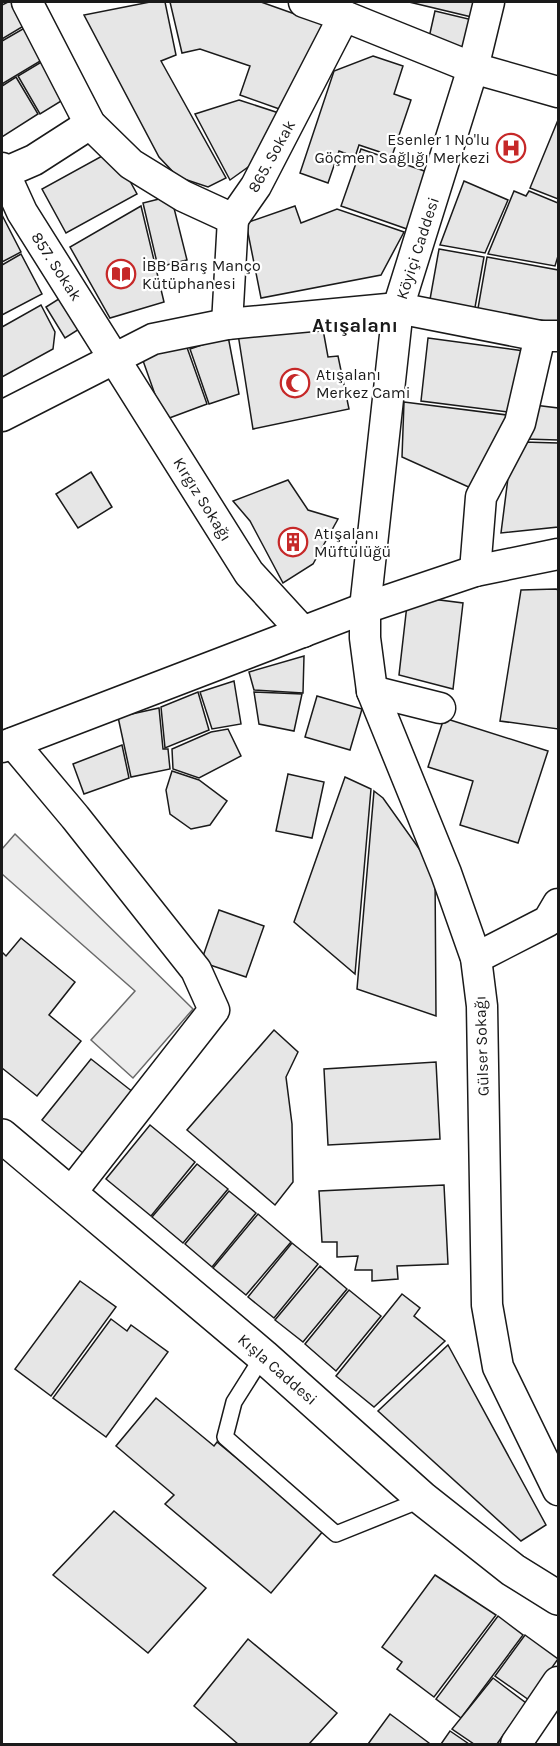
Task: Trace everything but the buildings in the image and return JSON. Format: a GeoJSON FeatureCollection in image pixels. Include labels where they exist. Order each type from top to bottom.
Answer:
{"type":"FeatureCollection","features":[{"type":"Feature","properties":{"kind":"main road","name":"Kışla Caddesi"},"geometry":{"type":"LineString","coordinates":[[2,1136],[264,1356],[423,1499],[513,1570],[558,1598]]}},
{"type":"Feature","properties":{"kind":"street"},"geometry":{"type":"LineString","coordinates":[[27,2],[90,124],[131,164],[183,196],[232,219],[227,324]]}},
{"type":"Feature","properties":{"kind":"street"},"geometry":{"type":"LineString","coordinates":[[304,2],[473,68],[558,92]]}},
{"type":"Feature","properties":{"kind":"street","name":"Köyiçi Caddesi"},"geometry":{"type":"LineString","coordinates":[[365,608],[398,308],[473,68],[489,2]]}},
{"type":"Feature","properties":{"kind":"street","name":"865. Sokak"},"geometry":{"type":"LineString","coordinates":[[232,219],[256,186],[344,16]]}},
{"type":"Feature","properties":{"kind":"street","name":"857. Sokak"},"geometry":{"type":"LineString","coordinates":[[90,124],[34,160],[3,171],[22,212],[115,356]]}},
{"type":"Feature","properties":{"kind":"street"},"geometry":{"type":"LineString","coordinates":[[4,410],[153,339],[227,324],[398,308],[549,336],[520,423],[481,497],[475,571]]}},
{"type":"Feature","properties":{"kind":"street","name":"Kırgız Sokağı"},"geometry":{"type":"LineString","coordinates":[[115,356],[249,573],[303,632]]}},
{"type":"Feature","properties":{"kind":"street"},"geometry":{"type":"LineString","coordinates":[[70,1194],[214,1010],[196,970],[75,817],[7,745],[365,608],[475,571],[558,554]]}},
{"type":"Feature","properties":{"kind":"street","name":"Gülser Sokağı"},"geometry":{"type":"LineString","coordinates":[[365,608],[365,639],[372,691],[446,873],[476,958],[482,1006],[487,1305],[498,1367],[558,1490]]}},
{"type":"Feature","properties":{"kind":"street"},"geometry":{"type":"LineString","coordinates":[[372,691],[440,708]]}},
{"type":"Feature","properties":{"kind":"street"},"geometry":{"type":"LineString","coordinates":[[476,958],[548,921],[558,904]]}},
{"type":"Feature","properties":{"kind":"street"},"geometry":{"type":"LineString","coordinates":[[516,1744],[558,1682]]}},
{"type":"Feature","properties":{"kind":"lane"},"geometry":{"type":"LineString","coordinates":[[264,1356],[234,1402],[225,1437],[336,1534],[423,1499]]}},
{"type":"Feature","properties":{"kind":"shaded area"},"geometry":{"type":"Polygon","coordinates":[[[15,834],[193,1009],[133,1078],[91,1040],[135,991],[2,874],[2,849],[15,834]]]}},
{"type":"Feature","properties":{"kind":"place","name":"Esenler 1 No'lu Göçmen Sağlığı Merkezi"},"geometry":{"type":"Point","coordinates":[511,148]}},
{"type":"Feature","properties":{"kind":"place","name":"İBB Barış Manço Kütüphanesi"},"geometry":{"type":"Point","coordinates":[121,274]}},
{"type":"Feature","properties":{"kind":"place","name":"Atışalanı Merkez Cami"},"geometry":{"type":"Point","coordinates":[295,383]}},
{"type":"Feature","properties":{"kind":"place","name":"Atışalanı Müftülüğü"},"geometry":{"type":"Point","coordinates":[293,542]}},
{"type":"Feature","properties":{"kind":"district","name":"Atışalanı"},"geometry":{"type":"Point","coordinates":[355,325]}}]}
